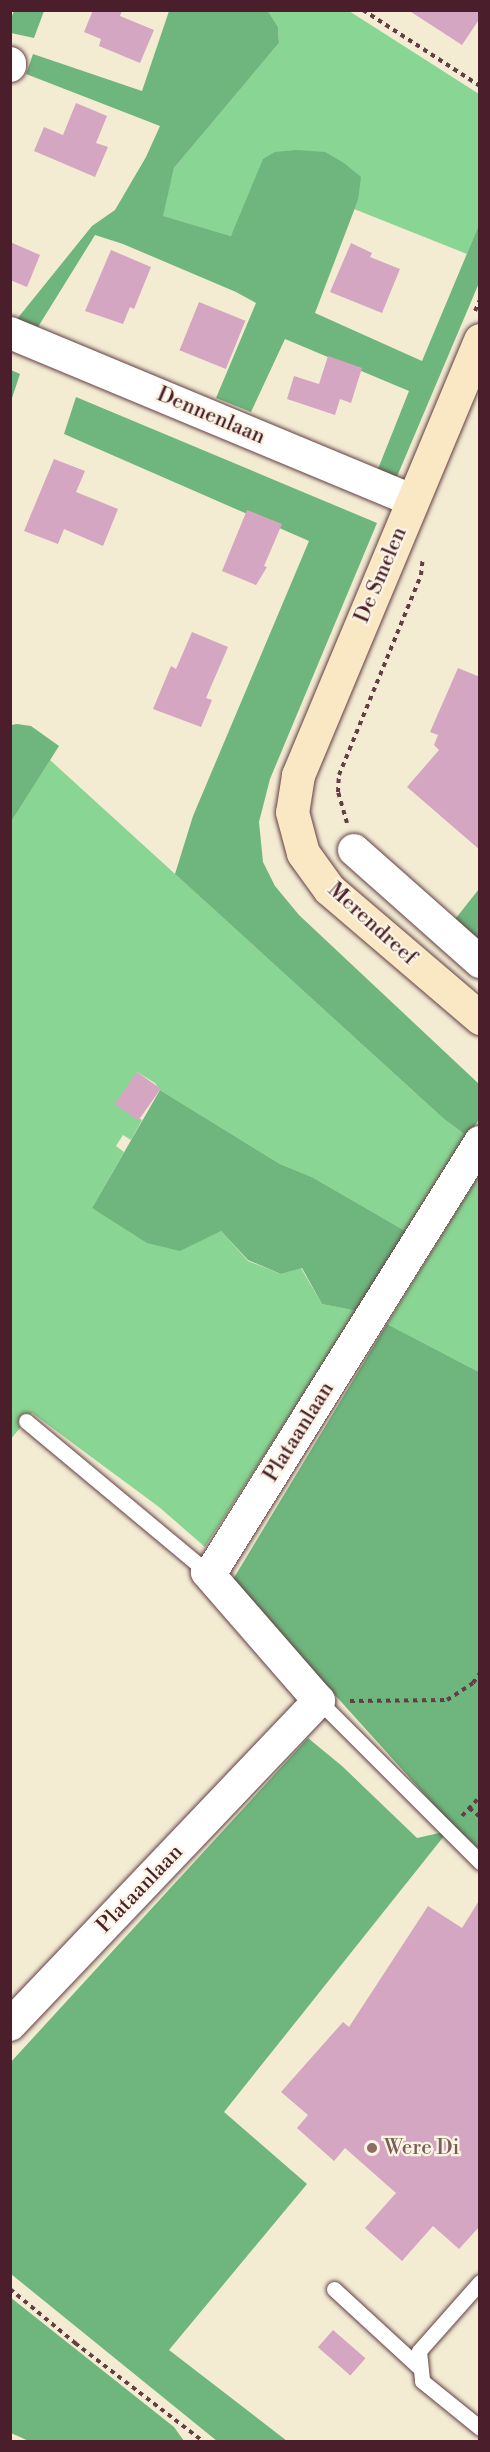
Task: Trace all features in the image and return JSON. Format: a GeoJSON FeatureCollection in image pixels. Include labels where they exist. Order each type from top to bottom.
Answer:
{"type":"FeatureCollection","features":[{"type":"Feature","properties":{"kind":"street","name":"Dennenlaan"},"geometry":{"type":"LineString","coordinates":[[10,333],[412,500]]}},
{"type":"Feature","properties":{"kind":"street","name":"De Smelen"},"geometry":{"type":"LineString","coordinates":[[292,812],[298,775],[480,340]]}},
{"type":"Feature","properties":{"kind":"street","name":"Merendreef"},"geometry":{"type":"LineString","coordinates":[[292,812],[303,853],[329,889],[480,1018]]}},
{"type":"Feature","properties":{"kind":"street","name":"Merendreef"},"geometry":{"type":"LineString","coordinates":[[354,850],[480,962]]}},
{"type":"Feature","properties":{"kind":"street","name":"Plataanlaan"},"geometry":{"type":"LineString","coordinates":[[207,1572],[212,1571],[480,1142]]}},
{"type":"Feature","properties":{"kind":"street"},"geometry":{"type":"LineString","coordinates":[[207,1572],[319,1701]]}},
{"type":"Feature","properties":{"kind":"street","name":"Plataanlaan"},"geometry":{"type":"LineString","coordinates":[[10,2025],[319,1701]]}},
{"type":"Feature","properties":{"kind":"lane"},"geometry":{"type":"LineString","coordinates":[[26,1421],[207,1572]]}},
{"type":"Feature","properties":{"kind":"lane"},"geometry":{"type":"LineString","coordinates":[[319,1701],[480,1862]]}},
{"type":"Feature","properties":{"kind":"lane"},"geometry":{"type":"LineString","coordinates":[[480,2282],[419,2351],[422,2381],[480,2428]]}},
{"type":"Feature","properties":{"kind":"lane"},"geometry":{"type":"LineString","coordinates":[[334,2289],[420,2368]]}},
{"type":"Feature","properties":{"kind":"path"},"geometry":{"type":"LineString","coordinates":[[363,10],[480,86]]}},
{"type":"Feature","properties":{"kind":"path","name":"De Smelen"},"geometry":{"type":"LineString","coordinates":[[354,850],[338,792],[339,775],[421,574],[424,552]]}},
{"type":"Feature","properties":{"kind":"path"},"geometry":{"type":"LineString","coordinates":[[319,1701],[447,1700],[473,1683],[480,1673]]}},
{"type":"Feature","properties":{"kind":"path"},"geometry":{"type":"LineString","coordinates":[[469,1808],[480,1817]]}},
{"type":"Feature","properties":{"kind":"path"},"geometry":{"type":"LineString","coordinates":[[10,2289],[75,2343],[204,2442]]}},
{"type":"Feature","properties":{"kind":"green space"},"geometry":{"type":"Polygon","coordinates":[[[14,11],[44,11],[34,38],[11,33],[11,18],[14,11]]]}},
{"type":"Feature","properties":{"kind":"green space"},"geometry":{"type":"Polygon","coordinates":[[[169,11],[268,11],[278,27],[279,43],[174,168],[163,216],[231,236],[263,159],[275,152],[296,150],[325,152],[344,163],[361,177],[358,200],[315,313],[422,361],[479,225],[479,283],[393,486],[374,479],[409,391],[285,339],[251,412],[216,398],[256,303],[236,292],[123,244],[95,235],[38,327],[17,319],[92,226],[115,210],[146,157],[160,126],[26,74],[33,54],[142,91],[169,11]]]}},
{"type":"Feature","properties":{"kind":"green space"},"geometry":{"type":"Polygon","coordinates":[[[268,11],[349,11],[479,94],[479,225],[467,254],[354,209],[358,200],[237,226],[231,236],[162,216],[174,168],[279,43],[278,27],[268,11]]]}},
{"type":"Feature","properties":{"kind":"green space"},"geometry":{"type":"Polygon","coordinates":[[[11,370],[20,374],[11,401],[11,370]]]}},
{"type":"Feature","properties":{"kind":"green space"},"geometry":{"type":"Polygon","coordinates":[[[76,397],[377,523],[270,779],[259,822],[263,862],[275,886],[299,915],[479,1084],[479,1119],[468,1137],[444,1119],[175,874],[193,816],[309,541],[64,434],[76,397]]]}},
{"type":"Feature","properties":{"kind":"green space"},"geometry":{"type":"Polygon","coordinates":[[[11,725],[31,726],[59,746],[11,822],[11,725]]]}},
{"type":"Feature","properties":{"kind":"green space"},"geometry":{"type":"Polygon","coordinates":[[[50,760],[444,1119],[468,1137],[407,1232],[312,1177],[280,1164],[160,1090],[155,1083],[137,1072],[117,1105],[142,1120],[131,1140],[123,1135],[116,1146],[124,1152],[92,1208],[112,1218],[221,1231],[248,1261],[281,1274],[301,1268],[322,1304],[357,1311],[205,1547],[159,1507],[32,1413],[11,1439],[11,822],[50,760]]]}},
{"type":"Feature","properties":{"kind":"green space"},"geometry":{"type":"Polygon","coordinates":[[[479,889],[479,971],[441,937],[479,889]]]}},
{"type":"Feature","properties":{"kind":"green space"},"geometry":{"type":"Polygon","coordinates":[[[160,1090],[280,1164],[312,1177],[407,1232],[357,1311],[322,1304],[302,1268],[281,1274],[248,1260],[221,1231],[180,1251],[147,1243],[92,1208],[160,1090]]]}},
{"type":"Feature","properties":{"kind":"green space"},"geometry":{"type":"Polygon","coordinates":[[[479,1175],[479,1372],[387,1324],[479,1175]]]}},
{"type":"Feature","properties":{"kind":"green space"},"geometry":{"type":"Polygon","coordinates":[[[387,1324],[479,1372],[479,1849],[446,1818],[232,1581],[387,1324]]]}},
{"type":"Feature","properties":{"kind":"green space"},"geometry":{"type":"Polygon","coordinates":[[[308,1738],[342,1766],[417,1838],[448,1831],[224,2112],[307,2184],[169,2350],[287,2441],[217,2441],[11,2274],[10,2063],[308,1738]]]}},
{"type":"Feature","properties":{"kind":"green space"},"geometry":{"type":"Polygon","coordinates":[[[10,2297],[174,2427],[184,2441],[31,2442],[11,2433],[10,2297]]]}},
{"type":"Feature","properties":{"kind":"building"},"geometry":{"type":"Polygon","coordinates":[[[93,10],[122,10],[120,16],[154,30],[140,63],[99,46],[101,39],[84,32],[93,10]]]}},
{"type":"Feature","properties":{"kind":"building"},"geometry":{"type":"Polygon","coordinates":[[[408,10],[480,10],[480,18],[462,45],[408,10]]]}},
{"type":"Feature","properties":{"kind":"building"},"geometry":{"type":"Polygon","coordinates":[[[76,103],[107,116],[96,143],[108,147],[95,177],[34,151],[44,127],[63,135],[76,103]]]}},
{"type":"Feature","properties":{"kind":"building"},"geometry":{"type":"Polygon","coordinates":[[[10,242],[40,255],[27,287],[10,280],[10,242]]]}},
{"type":"Feature","properties":{"kind":"building"},"geometry":{"type":"Polygon","coordinates":[[[351,243],[372,253],[370,257],[400,269],[382,313],[330,292],[351,243]]]}},
{"type":"Feature","properties":{"kind":"building"},"geometry":{"type":"Polygon","coordinates":[[[111,250],[151,267],[134,309],[130,307],[123,324],[85,311],[111,250]]]}},
{"type":"Feature","properties":{"kind":"building"},"geometry":{"type":"Polygon","coordinates":[[[199,302],[245,321],[226,369],[180,350],[199,302]]]}},
{"type":"Feature","properties":{"kind":"building"},"geometry":{"type":"Polygon","coordinates":[[[328,356],[362,368],[351,403],[340,399],[335,415],[287,399],[294,376],[319,384],[328,356]]]}},
{"type":"Feature","properties":{"kind":"building"},"geometry":{"type":"Polygon","coordinates":[[[54,459],[85,471],[76,492],[118,509],[103,546],[64,529],[58,544],[24,531],[54,459]]]}},
{"type":"Feature","properties":{"kind":"building"},"geometry":{"type":"Polygon","coordinates":[[[247,510],[282,524],[264,566],[267,567],[256,585],[222,571],[247,510]]]}},
{"type":"Feature","properties":{"kind":"building"},"geometry":{"type":"Polygon","coordinates":[[[192,632],[228,647],[206,698],[212,700],[201,727],[153,709],[171,666],[176,669],[192,632]]]}},
{"type":"Feature","properties":{"kind":"building"},"geometry":{"type":"Polygon","coordinates":[[[458,668],[480,677],[480,850],[407,787],[439,750],[434,745],[438,735],[430,732],[458,668]]]}},
{"type":"Feature","properties":{"kind":"building"},"geometry":{"type":"Polygon","coordinates":[[[137,1072],[161,1089],[138,1121],[115,1104],[137,1072]]]}},
{"type":"Feature","properties":{"kind":"building"},"geometry":{"type":"Polygon","coordinates":[[[480,1899],[480,2226],[459,2249],[433,2226],[402,2261],[365,2228],[396,2193],[345,2148],[334,2161],[297,2128],[308,2115],[281,2092],[343,2022],[349,2027],[428,1906],[462,1928],[480,1899]]]}},
{"type":"Feature","properties":{"kind":"building"},"geometry":{"type":"Polygon","coordinates":[[[333,2330],[365,2358],[350,2376],[318,2347],[333,2330]]]}},
{"type":"Feature","properties":{"kind":"place","name":"Were Di"},"geometry":{"type":"Point","coordinates":[372,2148]}}]}
